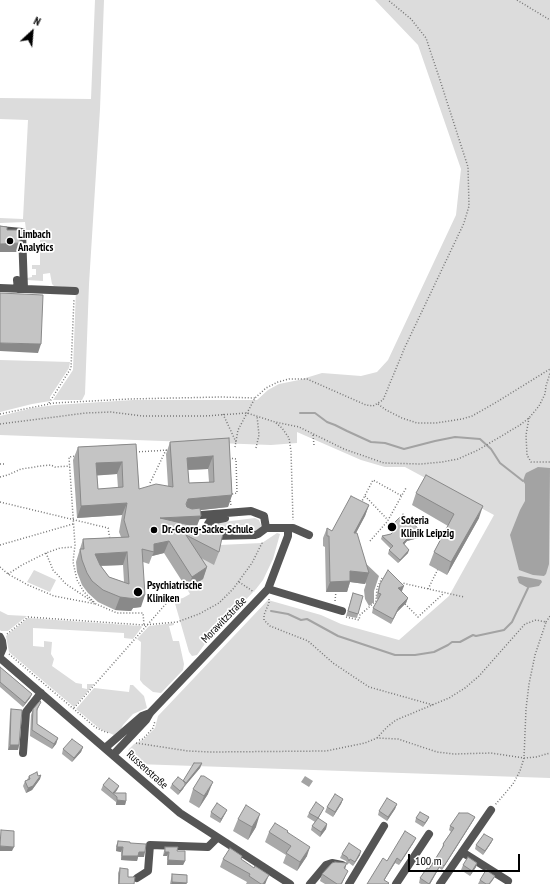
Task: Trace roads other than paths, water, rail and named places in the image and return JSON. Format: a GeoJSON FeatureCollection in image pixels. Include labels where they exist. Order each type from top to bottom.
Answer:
{"type":"FeatureCollection","features":[{"type":"Feature","properties":{"kind":"street"},"geometry":{"type":"LineString","coordinates":[[0,230],[22,232],[20,286]]}},
{"type":"Feature","properties":{"kind":"street"},"geometry":{"type":"LineString","coordinates":[[0,288],[20,286],[75,291]]}},
{"type":"Feature","properties":{"kind":"street"},"geometry":{"type":"LineString","coordinates":[[187,516],[251,511],[264,516]]}},
{"type":"Feature","properties":{"kind":"street"},"geometry":{"type":"LineString","coordinates":[[264,516],[266,528]]}},
{"type":"Feature","properties":{"kind":"street"},"geometry":{"type":"LineString","coordinates":[[264,516],[214,519],[210,521],[207,529],[210,534],[215,536],[258,534],[266,528],[290,528],[309,536]]}},
{"type":"Feature","properties":{"kind":"street","name":"Morawitzstraße"},"geometry":{"type":"LineString","coordinates":[[113,755],[146,720],[150,713],[266,595],[290,528]]}},
{"type":"Feature","properties":{"kind":"street"},"geometry":{"type":"LineString","coordinates":[[266,595],[342,612]]}},
{"type":"Feature","properties":{"kind":"street"},"geometry":{"type":"LineString","coordinates":[[0,638],[3,654]]}},
{"type":"Feature","properties":{"kind":"street","name":"Russenstraße"},"geometry":{"type":"LineString","coordinates":[[3,654],[41,693],[180,813],[290,884]]}},
{"type":"Feature","properties":{"kind":"street"},"geometry":{"type":"LineString","coordinates":[[23,753],[26,712],[41,693]]}},
{"type":"Feature","properties":{"kind":"street","name":"Morawitzstraße"},"geometry":{"type":"LineString","coordinates":[[105,748],[142,716],[150,713]]}},
{"type":"Feature","properties":{"kind":"street"},"geometry":{"type":"LineString","coordinates":[[440,884],[491,810]]}},
{"type":"Feature","properties":{"kind":"street"},"geometry":{"type":"LineString","coordinates":[[349,884],[384,826]]}},
{"type":"Feature","properties":{"kind":"street"},"geometry":{"type":"LineString","coordinates":[[396,884],[429,834]]}},
{"type":"Feature","properties":{"kind":"street"},"geometry":{"type":"LineString","coordinates":[[137,878],[148,871],[150,845],[208,847],[217,838]]}},
{"type":"Feature","properties":{"kind":"street"},"geometry":{"type":"LineString","coordinates":[[462,852],[508,881]]}},
{"type":"Feature","properties":{"kind":"street"},"geometry":{"type":"LineString","coordinates":[[310,884],[326,865],[332,863],[342,865]]}},
{"type":"Feature","properties":{"kind":"waterway"},"geometry":{"type":"LineString","coordinates":[[300,413],[315,413],[327,422],[371,442],[385,443],[404,449],[455,437],[480,439],[491,449],[500,463],[523,481]]}},
{"type":"Feature","properties":{"kind":"waterway"},"geometry":{"type":"LineString","coordinates":[[271,611],[288,614],[301,620],[307,619],[338,636],[395,655],[415,655],[434,652],[452,642],[460,642],[473,635],[476,636],[504,630],[512,622],[528,588]]}},
{"type":"Feature","properties":{"kind":"place","name":"Limbach Analytics"},"geometry":{"type":"Point","coordinates":[10,241]}},
{"type":"Feature","properties":{"kind":"place","name":"Soteria Klinik Leipzig"},"geometry":{"type":"Point","coordinates":[392,527]}},
{"type":"Feature","properties":{"kind":"place","name":"Dr.-Georg-Sacke-Schule"},"geometry":{"type":"Point","coordinates":[154,530]}},
{"type":"Feature","properties":{"kind":"place","name":"Psychiatrische Kliniken"},"geometry":{"type":"Point","coordinates":[138,592]}}]}
